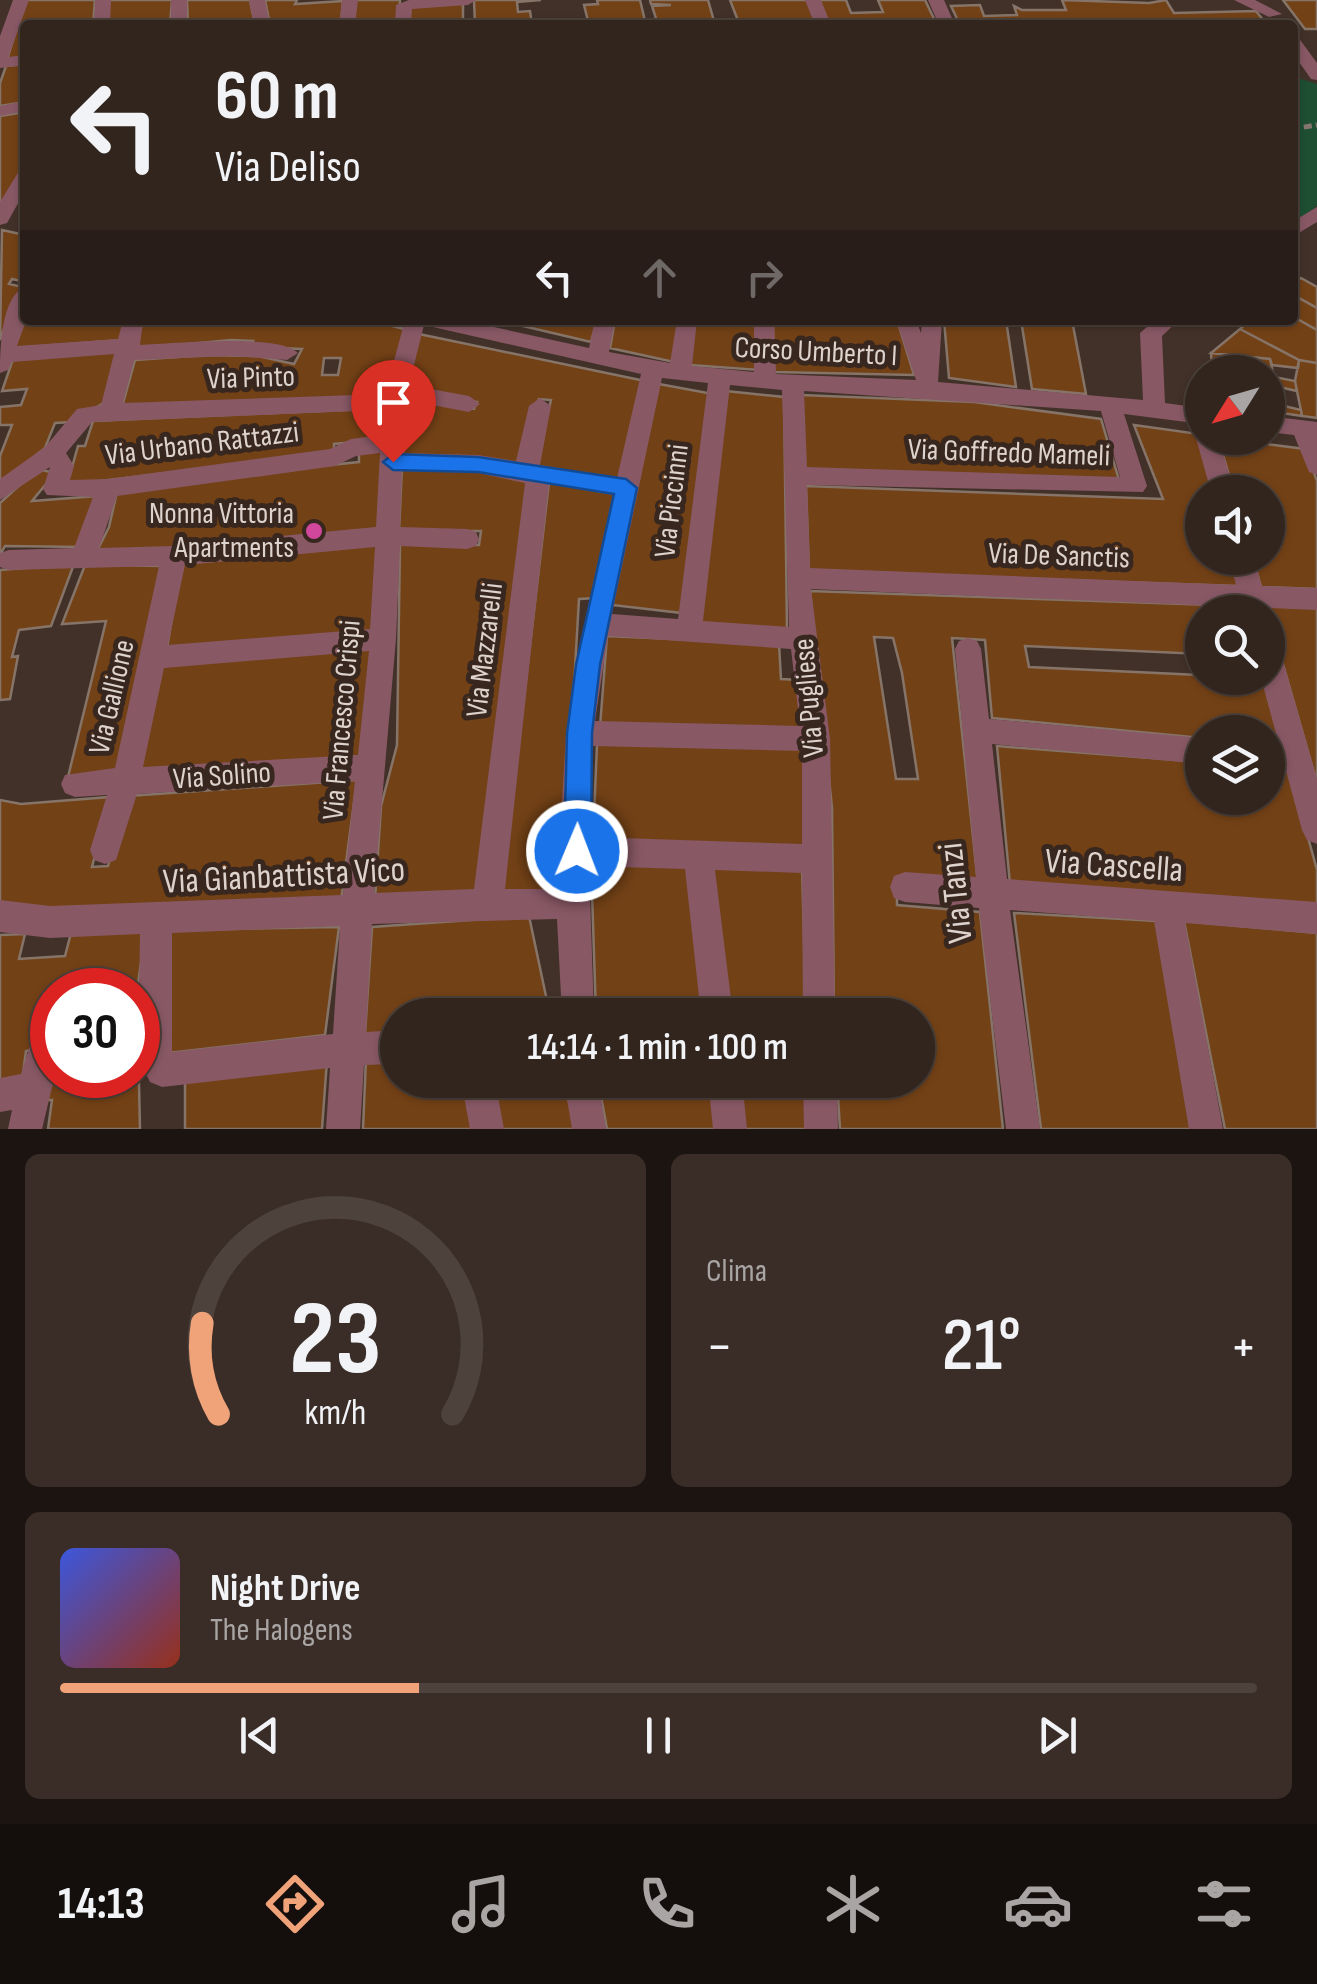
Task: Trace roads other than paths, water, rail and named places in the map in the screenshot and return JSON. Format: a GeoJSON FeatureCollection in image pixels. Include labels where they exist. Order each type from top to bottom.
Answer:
{"type":"FeatureCollection","features":[{"type":"Feature","properties":{"kind":"street"},"geometry":{"type":"LineString","coordinates":[[0,61],[20,0]]}},
{"type":"Feature","properties":{"kind":"street"},"geometry":{"type":"LineString","coordinates":[[1242,0],[1278,20]]}},
{"type":"Feature","properties":{"kind":"street"},"geometry":{"type":"LineString","coordinates":[[1264,0],[1278,20]]}},
{"type":"Feature","properties":{"kind":"street"},"geometry":{"type":"LineString","coordinates":[[403,20],[404,5],[468,4]]}},
{"type":"Feature","properties":{"kind":"street"},"geometry":{"type":"LineString","coordinates":[[1298,47],[1317,74]]}},
{"type":"Feature","properties":{"kind":"street"},"geometry":{"type":"LineString","coordinates":[[1,217],[20,184]]}},
{"type":"Feature","properties":{"kind":"street"},"geometry":{"type":"LineString","coordinates":[[20,308],[2,360],[129,345]]}},
{"type":"Feature","properties":{"kind":"street"},"geometry":{"type":"LineString","coordinates":[[0,491],[53,454],[85,415],[110,412],[132,325]]}},
{"type":"Feature","properties":{"kind":"street","name":"Via Francesco Crispi"},"geometry":{"type":"LineString","coordinates":[[343,1129],[356,911],[384,638],[396,397],[414,325]]}},
{"type":"Feature","properties":{"kind":"street","name":"Corso Umberto I"},"geometry":{"type":"LineString","coordinates":[[479,325],[515,328],[598,356],[720,377],[930,389],[1185,414]]}},
{"type":"Feature","properties":{"kind":"street"},"geometry":{"type":"LineString","coordinates":[[598,356],[604,325]]}},
{"type":"Feature","properties":{"kind":"street"},"geometry":{"type":"LineString","coordinates":[[577,998],[572,904],[580,733],[597,624],[626,488],[685,325]]}},
{"type":"Feature","properties":{"kind":"street","name":"Via Pugliese"},"geometry":{"type":"LineString","coordinates":[[765,325],[779,381],[794,476],[798,578],[816,739],[819,998]]}},
{"type":"Feature","properties":{"kind":"street"},"geometry":{"type":"LineString","coordinates":[[908,325],[930,389]]}},
{"type":"Feature","properties":{"kind":"street"},"geometry":{"type":"LineString","coordinates":[[930,389],[932,325]]}},
{"type":"Feature","properties":{"kind":"street"},"geometry":{"type":"LineString","coordinates":[[1151,325],[1154,409]]}},
{"type":"Feature","properties":{"kind":"street"},"geometry":{"type":"LineString","coordinates":[[129,345],[134,353],[232,349],[287,354]]}},
{"type":"Feature","properties":{"kind":"street","name":"Via Piccinni"},"geometry":{"type":"LineString","coordinates":[[689,634],[720,377]]}},
{"type":"Feature","properties":{"kind":"street","name":"Via Pinto"},"geometry":{"type":"LineString","coordinates":[[110,412],[396,397],[469,404]]}},
{"type":"Feature","properties":{"kind":"street","name":"Via Goffredo Mameli"},"geometry":{"type":"LineString","coordinates":[[794,476],[1135,486],[1110,404]]}},
{"type":"Feature","properties":{"kind":"street","name":"Via Mazzarelli"},"geometry":{"type":"LineString","coordinates":[[488,904],[536,483],[527,462],[540,406]]}},
{"type":"Feature","properties":{"kind":"street"},"geometry":{"type":"LineString","coordinates":[[1309,429],[1317,466]]}},
{"type":"Feature","properties":{"kind":"street","name":"Via Urbano Rattazzi"},"geometry":{"type":"LineString","coordinates":[[53,454],[62,466],[55,489],[108,488],[335,456],[351,448],[626,488]]}},
{"type":"Feature","properties":{"kind":"street"},"geometry":{"type":"LineString","coordinates":[[83,559],[108,488]]}},
{"type":"Feature","properties":{"kind":"street"},"geometry":{"type":"LineString","coordinates":[[10,560],[174,556],[389,536],[466,539]]}},
{"type":"Feature","properties":{"kind":"street","name":"Via Gallione"},"geometry":{"type":"LineString","coordinates":[[105,850],[126,782],[174,556]]}},
{"type":"Feature","properties":{"kind":"street","name":"Via De Sanctis"},"geometry":{"type":"LineString","coordinates":[[798,578],[1185,601]]}},
{"type":"Feature","properties":{"kind":"street","name":"Via De Sanctis"},"geometry":{"type":"LineString","coordinates":[[1285,602],[1317,599]]}},
{"type":"Feature","properties":{"kind":"street"},"geometry":{"type":"LineString","coordinates":[[597,624],[689,634],[806,638]]}},
{"type":"Feature","properties":{"kind":"street"},"geometry":{"type":"LineString","coordinates":[[154,658],[384,638]]}},
{"type":"Feature","properties":{"kind":"street","name":"Via Tanzi"},"geometry":{"type":"LineString","coordinates":[[968,649],[993,894],[1023,1129]]}},
{"type":"Feature","properties":{"kind":"street"},"geometry":{"type":"LineString","coordinates":[[978,730],[1185,749]]}},
{"type":"Feature","properties":{"kind":"street"},"geometry":{"type":"LineString","coordinates":[[580,733],[816,739]]}},
{"type":"Feature","properties":{"kind":"street"},"geometry":{"type":"LineString","coordinates":[[1285,764],[1317,830]]}},
{"type":"Feature","properties":{"kind":"street","name":"Via Solino"},"geometry":{"type":"LineString","coordinates":[[74,784],[370,767]]}},
{"type":"Feature","properties":{"kind":"street"},"geometry":{"type":"LineString","coordinates":[[577,851],[816,859]]}},
{"type":"Feature","properties":{"kind":"street"},"geometry":{"type":"LineString","coordinates":[[698,854],[715,998]]}},
{"type":"Feature","properties":{"kind":"street","name":"Via Cascella"},"geometry":{"type":"LineString","coordinates":[[905,887],[1317,918]]}},
{"type":"Feature","properties":{"kind":"street","name":"Via Gianbattista Vico"},"geometry":{"type":"LineString","coordinates":[[0,916],[50,922],[572,904]]}},
{"type":"Feature","properties":{"kind":"street"},"geometry":{"type":"LineString","coordinates":[[1167,908],[1206,1129]]}},
{"type":"Feature","properties":{"kind":"street"},"geometry":{"type":"LineString","coordinates":[[156,919],[155,1058],[162,1070],[380,1048]]}},
{"type":"Feature","properties":{"kind":"street"},"geometry":{"type":"LineString","coordinates":[[0,1095],[30,1090]]}},
{"type":"Feature","properties":{"kind":"street"},"geometry":{"type":"LineString","coordinates":[[25,1129],[32,1098]]}},
{"type":"Feature","properties":{"kind":"street"},"geometry":{"type":"LineString","coordinates":[[481,1098],[487,1129]]}},
{"type":"Feature","properties":{"kind":"street"},"geometry":{"type":"LineString","coordinates":[[584,1098],[589,1129]]}},
{"type":"Feature","properties":{"kind":"street"},"geometry":{"type":"LineString","coordinates":[[726,1098],[730,1129]]}},
{"type":"Feature","properties":{"kind":"street"},"geometry":{"type":"LineString","coordinates":[[820,1098],[820,1129]]}},
{"type":"Feature","properties":{"kind":"place","name":"Nonna Vittoria Apartments"},"geometry":{"type":"Point","coordinates":[314,531]}}]}
